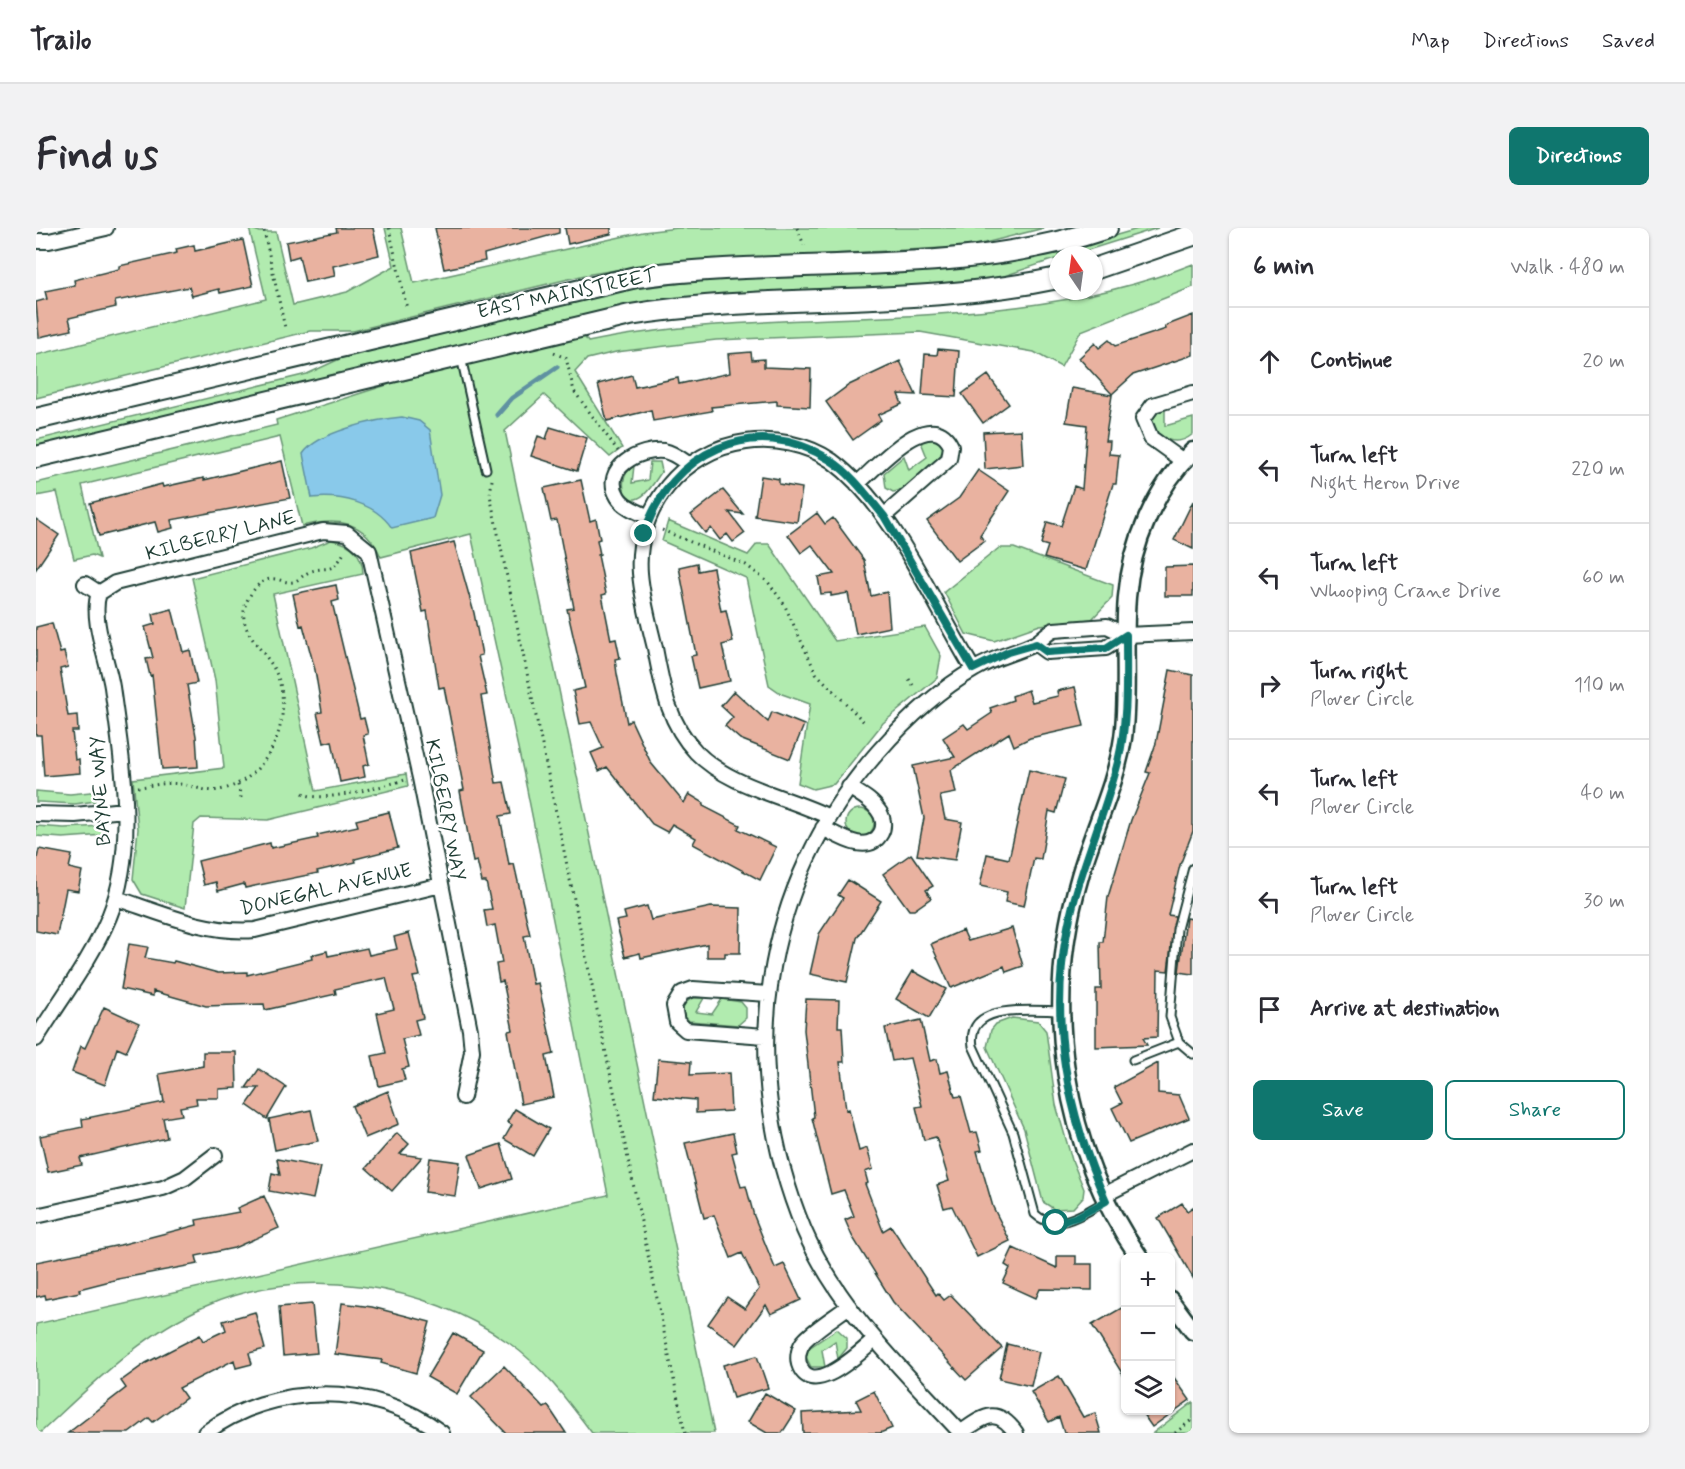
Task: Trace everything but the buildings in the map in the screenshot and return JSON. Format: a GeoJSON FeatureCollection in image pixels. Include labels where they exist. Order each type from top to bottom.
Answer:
{"type":"FeatureCollection","features":[{"type":"Feature","properties":{"kind":"main road","name":"EAST MAINSTREET"},"geometry":{"type":"LineString","coordinates":[[36,419],[636,277],[716,269],[970,257],[1022,249],[1107,228]]}},
{"type":"Feature","properties":{"kind":"main road"},"geometry":{"type":"LineString","coordinates":[[1103,266],[1193,235]]}},
{"type":"Feature","properties":{"kind":"main road","name":"EAST MAINSTREET"},"geometry":{"type":"LineString","coordinates":[[36,457],[609,319],[661,310],[729,304],[939,296],[1049,279]]}},
{"type":"Feature","properties":{"kind":"street"},"geometry":{"type":"LineString","coordinates":[[36,242],[106,228]]}},
{"type":"Feature","properties":{"kind":"street"},"geometry":{"type":"LineString","coordinates":[[1138,1253],[1105,1198],[1077,1123],[1065,1067],[1060,1011],[1064,952],[1074,901],[1122,743],[1126,706],[1129,581],[1136,550],[1155,504],[1188,456],[1151,438],[1143,419],[1154,405],[1193,393]]}},
{"type":"Feature","properties":{"kind":"street"},"geometry":{"type":"LineString","coordinates":[[857,484],[917,434],[932,430],[944,434],[951,446],[949,459],[884,516]]}},
{"type":"Feature","properties":{"kind":"street"},"geometry":{"type":"LineString","coordinates":[[849,787],[878,810],[883,821],[880,834],[872,841],[859,844],[826,822],[715,767],[695,751],[678,729],[664,692],[641,585],[639,557],[649,518],[661,494],[688,464],[733,444],[777,441],[804,447],[828,459],[857,484],[884,516],[973,669]]}},
{"type":"Feature","properties":{"kind":"street"},"geometry":{"type":"LineString","coordinates":[[649,518],[624,504],[617,496],[615,479],[622,465],[636,455],[654,451],[674,454],[688,464]]}},
{"type":"Feature","properties":{"kind":"street","name":"KILBERRY LANE"},"geometry":{"type":"LineString","coordinates":[[99,593],[115,583],[323,531],[336,530],[355,537]]}},
{"type":"Feature","properties":{"kind":"street","name":"KILBERRY WAY"},"geometry":{"type":"LineString","coordinates":[[355,537],[369,551],[373,561],[472,1042],[464,1097]]}},
{"type":"Feature","properties":{"kind":"street"},"geometry":{"type":"LineString","coordinates":[[85,584],[99,593]]}},
{"type":"Feature","properties":{"kind":"street","name":"BAYNE WAY"},"geometry":{"type":"LineString","coordinates":[[36,1039],[98,939],[116,898],[125,856],[124,810],[112,690],[96,613],[99,593]]}},
{"type":"Feature","properties":{"kind":"street"},"geometry":{"type":"LineString","coordinates":[[1017,1433],[1004,1418],[995,1416],[986,1417],[961,1433],[875,1340],[849,1306],[814,1251],[786,1179],[772,1124],[765,1036],[768,994],[778,940],[790,901],[826,822],[849,787],[908,720],[938,694],[973,669],[1008,652],[1036,644],[1047,633],[1064,629],[1107,626],[1126,635],[1193,632]]}},
{"type":"Feature","properties":{"kind":"street"},"geometry":{"type":"LineString","coordinates":[[1036,644],[1047,652],[1106,648],[1126,635]]}},
{"type":"Feature","properties":{"kind":"street"},"geometry":{"type":"LineString","coordinates":[[36,814],[75,816],[124,810]]}},
{"type":"Feature","properties":{"kind":"street","name":"DONEGAL AVENUE"},"geometry":{"type":"LineString","coordinates":[[116,898],[207,927],[247,930],[441,885]]}},
{"type":"Feature","properties":{"kind":"street"},"geometry":{"type":"LineString","coordinates":[[765,1036],[686,1030],[677,1022],[674,1006],[682,993],[693,990],[768,994]]}},
{"type":"Feature","properties":{"kind":"street"},"geometry":{"type":"LineString","coordinates":[[1105,1198],[1193,1150]]}},
{"type":"Feature","properties":{"kind":"street"},"geometry":{"type":"LineString","coordinates":[[36,1216],[163,1188],[184,1178],[215,1155]]}},
{"type":"Feature","properties":{"kind":"street"},"geometry":{"type":"LineString","coordinates":[[849,1306],[804,1342],[798,1360],[803,1371],[817,1377],[830,1374],[875,1340]]}},
{"type":"Feature","properties":{"kind":"street"},"geometry":{"type":"LineString","coordinates":[[1175,1307],[1193,1331]]}},
{"type":"Feature","properties":{"kind":"street"},"geometry":{"type":"LineString","coordinates":[[205,1433],[235,1414],[257,1405],[283,1398],[317,1394],[373,1400],[416,1416],[442,1433]]}},
{"type":"Feature","properties":{"kind":"lane"},"geometry":{"type":"LineString","coordinates":[[461,354],[486,469]]}},
{"type":"Feature","properties":{"kind":"lane"},"geometry":{"type":"LineString","coordinates":[[1193,868],[1175,941],[1170,1017],[1179,1042],[1193,1054]]}},
{"type":"Feature","properties":{"kind":"lane"},"geometry":{"type":"LineString","coordinates":[[1060,1011],[999,1011],[984,1019],[978,1026],[972,1038],[973,1046],[1013,1133],[1035,1214],[1049,1222],[1066,1221],[1105,1198]]}},
{"type":"Feature","properties":{"kind":"lane"},"geometry":{"type":"LineString","coordinates":[[1133,1060],[1179,1042]]}},
{"type":"Feature","properties":{"kind":"path"},"geometry":{"type":"LineString","coordinates":[[389,228],[407,309]]}},
{"type":"Feature","properties":{"kind":"path"},"geometry":{"type":"LineString","coordinates":[[797,228],[804,245]]}},
{"type":"Feature","properties":{"kind":"path"},"geometry":{"type":"LineString","coordinates":[[264,231],[285,328]]}},
{"type":"Feature","properties":{"kind":"path"},"geometry":{"type":"LineString","coordinates":[[549,351],[566,358],[574,391],[619,452]]}},
{"type":"Feature","properties":{"kind":"path"},"geometry":{"type":"LineString","coordinates":[[493,474],[490,495],[685,1433]]}},
{"type":"Feature","properties":{"kind":"path"},"geometry":{"type":"LineString","coordinates":[[662,530],[746,564],[768,582],[784,604],[816,673],[866,724]]}},
{"type":"Feature","properties":{"kind":"path"},"geometry":{"type":"LineString","coordinates":[[134,787],[179,784],[213,791],[238,785],[254,772],[270,752],[279,732],[283,710],[278,675],[246,627],[244,614],[246,603],[252,592],[263,582],[271,579],[291,582],[313,571],[327,570],[337,564],[345,551]]}},
{"type":"Feature","properties":{"kind":"path"},"geometry":{"type":"LineString","coordinates":[[909,679],[913,685]]}},
{"type":"Feature","properties":{"kind":"path"},"geometry":{"type":"LineString","coordinates":[[303,793],[320,799],[340,793],[365,791],[408,779]]}},
{"type":"Feature","properties":{"kind":"path"},"geometry":{"type":"LineString","coordinates":[[238,785],[242,802]]}},
{"type":"Feature","properties":{"kind":"path"},"geometry":{"type":"LineString","coordinates":[[1175,1433],[1193,1419]]}},
{"type":"Feature","properties":{"kind":"green space"},"geometry":{"type":"Polygon","coordinates":[[[249,228],[260,232],[276,232],[293,305],[347,292],[394,266],[385,228],[401,228],[414,283],[643,232],[678,228],[1044,228],[977,245],[659,263],[585,275],[353,331],[310,331],[36,398],[36,355],[266,299],[249,228]]]}},
{"type":"Feature","properties":{"kind":"green space"},"geometry":{"type":"Polygon","coordinates":[[[1141,228],[1158,228],[1101,246],[1079,246],[1141,228]]]}},
{"type":"Feature","properties":{"kind":"green space"},"geometry":{"type":"Polygon","coordinates":[[[1049,254],[1049,261],[1004,276],[974,282],[887,289],[715,295],[630,305],[36,446],[36,440],[307,374],[346,356],[613,291],[709,280],[953,269],[1049,254]]]}},
{"type":"Feature","properties":{"kind":"green space"},"geometry":{"type":"Polygon","coordinates":[[[1193,264],[1193,287],[1081,331],[1061,367],[1034,352],[920,332],[716,340],[616,352],[587,359],[575,372],[622,448],[610,457],[544,395],[505,431],[714,1433],[592,1433],[533,1363],[509,1343],[476,1322],[440,1306],[402,1294],[362,1286],[322,1283],[282,1286],[243,1293],[206,1306],[182,1318],[138,1346],[40,1433],[36,1433],[36,1324],[608,1195],[524,775],[471,534],[381,557],[367,535],[348,524],[326,522],[302,526],[280,437],[82,485],[99,558],[92,555],[74,559],[57,492],[36,496],[36,483],[277,425],[276,420],[393,383],[584,336],[588,342],[663,330],[739,323],[970,312],[1060,300],[1103,300],[1103,291],[1193,264]]]}},
{"type":"Feature","properties":{"kind":"green space"},"geometry":{"type":"Polygon","coordinates":[[[1165,409],[1165,426],[1193,418],[1193,434],[1180,441],[1162,437],[1151,419],[1157,412],[1165,409]]]}},
{"type":"Feature","properties":{"kind":"green space"},"geometry":{"type":"Polygon","coordinates":[[[929,437],[939,440],[943,446],[938,459],[924,474],[907,486],[893,492],[886,488],[884,473],[904,456],[909,470],[927,457],[921,442],[929,437]]]}},
{"type":"Feature","properties":{"kind":"green space"},"geometry":{"type":"Polygon","coordinates":[[[650,462],[660,462],[662,471],[643,495],[633,499],[627,498],[623,484],[627,472],[634,466],[632,483],[648,480],[650,462]]]}},
{"type":"Feature","properties":{"kind":"green space"},"geometry":{"type":"Polygon","coordinates":[[[668,521],[748,555],[757,544],[769,544],[835,641],[925,627],[941,656],[937,678],[883,723],[834,784],[813,789],[798,783],[810,704],[782,694],[769,685],[746,578],[662,541],[668,521]]]}},
{"type":"Feature","properties":{"kind":"green space"},"geometry":{"type":"Polygon","coordinates":[[[331,540],[354,550],[361,560],[363,574],[273,594],[316,791],[406,774],[408,786],[268,820],[201,818],[194,824],[185,908],[142,894],[133,879],[138,829],[133,779],[224,768],[215,680],[192,578],[311,548],[331,540]]]}},
{"type":"Feature","properties":{"kind":"green space"},"geometry":{"type":"Polygon","coordinates":[[[999,548],[1014,548],[1113,585],[1112,598],[1092,619],[1040,625],[994,641],[966,634],[944,592],[999,548]]]}},
{"type":"Feature","properties":{"kind":"green space"},"geometry":{"type":"Polygon","coordinates":[[[36,791],[70,794],[101,791],[102,800],[75,804],[36,802],[36,791]]]}},
{"type":"Feature","properties":{"kind":"green space"},"geometry":{"type":"Polygon","coordinates":[[[860,809],[870,813],[874,823],[870,833],[860,837],[850,833],[846,823],[850,813],[860,809]]]}},
{"type":"Feature","properties":{"kind":"green space"},"geometry":{"type":"Polygon","coordinates":[[[36,826],[64,828],[103,826],[104,835],[63,838],[36,836],[36,826]]]}},
{"type":"Feature","properties":{"kind":"green space"},"geometry":{"type":"Polygon","coordinates":[[[692,998],[704,998],[696,1012],[712,1014],[722,999],[741,1002],[746,1008],[746,1018],[738,1025],[689,1021],[683,1014],[683,1005],[692,998]]]}},
{"type":"Feature","properties":{"kind":"green space"},"geometry":{"type":"Polygon","coordinates":[[[1012,1018],[1038,1021],[1046,1031],[1056,1105],[1072,1160],[1084,1189],[1083,1197],[1073,1208],[1054,1209],[1043,1202],[1024,1129],[987,1047],[991,1030],[996,1024],[1012,1018]]]}},
{"type":"Feature","properties":{"kind":"green space"},"geometry":{"type":"Polygon","coordinates":[[[837,1329],[847,1338],[847,1348],[838,1359],[835,1341],[822,1350],[825,1367],[811,1367],[806,1357],[809,1348],[837,1329]]]}},
{"type":"Feature","properties":{"kind":"green space"},"geometry":{"type":"Polygon","coordinates":[[[1193,1402],[1193,1433],[1153,1433],[1193,1402]]]}},
{"type":"Feature","properties":{"kind":"water"},"geometry":{"type":"Polygon","coordinates":[[[402,417],[419,421],[430,430],[440,495],[433,518],[392,528],[376,512],[356,502],[323,497],[312,498],[303,454],[310,446],[348,428],[402,417]]]}},
{"type":"Feature","properties":{"kind":"waterway"},"geometry":{"type":"LineString","coordinates":[[497,415],[512,398],[557,367]]}},
{"type":"Feature","properties":{"kind":"route"},"geometry":{"type":"LineString","coordinates":[[644,534],[655,503],[688,464],[701,456],[733,444],[761,441],[791,443],[813,451],[834,463],[857,484],[884,516],[973,669],[1008,652],[1036,644],[1047,652],[1106,648],[1126,635],[1126,706],[1122,743],[1118,762],[1080,876],[1067,929],[1061,975],[1061,1028],[1069,1088],[1087,1156],[1106,1201],[1077,1217],[1056,1223]]}}]}
